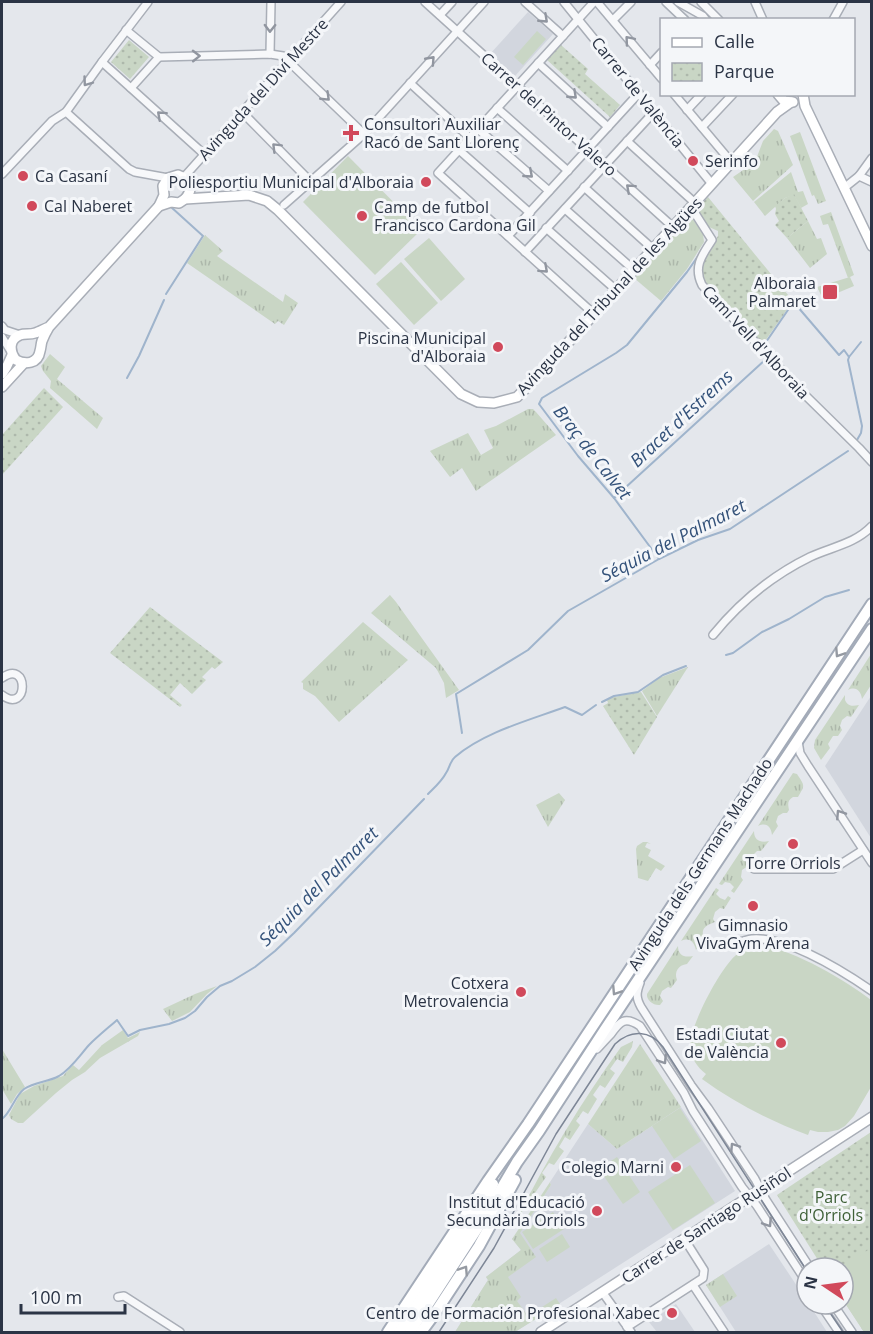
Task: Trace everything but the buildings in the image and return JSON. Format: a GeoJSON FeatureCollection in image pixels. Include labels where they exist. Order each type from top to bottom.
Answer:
{"type":"FeatureCollection","features":[{"type":"Feature","properties":{"kind":"main road","name":"Avinguda dels Germans Machado"},"geometry":{"type":"LineString","coordinates":[[388,1332],[872,604]]}},
{"type":"Feature","properties":{"kind":"main road"},"geometry":{"type":"LineString","coordinates":[[410,1332],[484,1218],[517,1162],[872,629]]}},
{"type":"Feature","properties":{"kind":"main road","name":"Avinguda dels Germans Machado"},"geometry":{"type":"LineString","coordinates":[[399,1332],[476,1214],[528,1124]]}},
{"type":"Feature","properties":{"kind":"main road"},"geometry":{"type":"LineString","coordinates":[[420,1332],[435,1314],[479,1246],[539,1131]]}},
{"type":"Feature","properties":{"kind":"street"},"geometry":{"type":"LineString","coordinates":[[2,174],[52,121],[66,112],[148,2]]}},
{"type":"Feature","properties":{"kind":"street"},"geometry":{"type":"LineString","coordinates":[[270,54],[271,2]]}},
{"type":"Feature","properties":{"kind":"street","name":"Avinguda del Diví Mestre"},"geometry":{"type":"LineString","coordinates":[[184,177],[341,2]]}},
{"type":"Feature","properties":{"kind":"street","name":"Carrer del Pintor Valero"},"geometry":{"type":"LineString","coordinates":[[426,2],[673,227]]}},
{"type":"Feature","properties":{"kind":"street"},"geometry":{"type":"LineString","coordinates":[[440,15],[452,2]]}},
{"type":"Feature","properties":{"kind":"street"},"geometry":{"type":"LineString","coordinates":[[284,205],[364,134],[484,2]]}},
{"type":"Feature","properties":{"kind":"street"},"geometry":{"type":"LineString","coordinates":[[525,2],[563,36]]}},
{"type":"Feature","properties":{"kind":"street","name":"Carrer de València"},"geometry":{"type":"LineString","coordinates":[[564,2],[712,183]]}},
{"type":"Feature","properties":{"kind":"street"},"geometry":{"type":"LineString","coordinates":[[594,314],[438,173],[595,2],[660,77]]}},
{"type":"Feature","properties":{"kind":"street"},"geometry":{"type":"LineString","coordinates":[[613,20],[631,2]]}},
{"type":"Feature","properties":{"kind":"street"},"geometry":{"type":"LineString","coordinates":[[666,2],[683,18]]}},
{"type":"Feature","properties":{"kind":"street"},"geometry":{"type":"LineString","coordinates":[[678,2],[704,18]]}},
{"type":"Feature","properties":{"kind":"street"},"geometry":{"type":"LineString","coordinates":[[701,2],[717,18]]}},
{"type":"Feature","properties":{"kind":"street"},"geometry":{"type":"LineString","coordinates":[[755,2],[762,18]]}},
{"type":"Feature","properties":{"kind":"street"},"geometry":{"type":"LineString","coordinates":[[834,18],[843,2]]}},
{"type":"Feature","properties":{"kind":"street"},"geometry":{"type":"LineString","coordinates":[[126,30],[159,57],[270,54],[283,56],[364,134]]}},
{"type":"Feature","properties":{"kind":"street"},"geometry":{"type":"LineString","coordinates":[[650,65],[660,54]]}},
{"type":"Feature","properties":{"kind":"street"},"geometry":{"type":"LineString","coordinates":[[131,88],[159,57]]}},
{"type":"Feature","properties":{"kind":"street"},"geometry":{"type":"LineString","coordinates":[[102,62],[205,155]]}},
{"type":"Feature","properties":{"kind":"street"},"geometry":{"type":"LineString","coordinates":[[538,63],[608,127]]}},
{"type":"Feature","properties":{"kind":"street"},"geometry":{"type":"LineString","coordinates":[[411,83],[470,138]]}},
{"type":"Feature","properties":{"kind":"street"},"geometry":{"type":"LineString","coordinates":[[508,236],[639,93]]}},
{"type":"Feature","properties":{"kind":"street"},"geometry":{"type":"LineString","coordinates":[[676,96],[732,163]]}},
{"type":"Feature","properties":{"kind":"street"},"geometry":{"type":"LineString","coordinates":[[687,110],[700,96]]}},
{"type":"Feature","properties":{"kind":"street"},"geometry":{"type":"LineString","coordinates":[[702,127],[731,96]]}},
{"type":"Feature","properties":{"kind":"street"},"geometry":{"type":"LineString","coordinates":[[777,112],[778,96]]}},
{"type":"Feature","properties":{"kind":"street"},"geometry":{"type":"LineString","coordinates":[[779,96],[784,101],[798,98],[805,105],[872,246]]}},
{"type":"Feature","properties":{"kind":"street","name":"Avinguda del Tribunal de les Aigües"},"geometry":{"type":"LineString","coordinates":[[188,195],[200,198],[249,195],[267,201],[461,394],[478,402],[494,403],[516,398],[777,112],[798,98]]}},
{"type":"Feature","properties":{"kind":"street"},"geometry":{"type":"LineString","coordinates":[[497,108],[568,171]]}},
{"type":"Feature","properties":{"kind":"street"},"geometry":{"type":"LineString","coordinates":[[66,112],[129,170],[168,178],[178,175],[184,177],[189,183],[188,195],[178,203],[167,198],[163,186],[168,178]]}},
{"type":"Feature","properties":{"kind":"street"},"geometry":{"type":"LineString","coordinates":[[242,112],[310,182]]}},
{"type":"Feature","properties":{"kind":"street"},"geometry":{"type":"LineString","coordinates":[[525,252],[654,112]]}},
{"type":"Feature","properties":{"kind":"street"},"geometry":{"type":"LineString","coordinates":[[478,129],[549,191]]}},
{"type":"Feature","properties":{"kind":"street"},"geometry":{"type":"LineString","coordinates":[[627,141],[693,205]]}},
{"type":"Feature","properties":{"kind":"street"},"geometry":{"type":"LineString","coordinates":[[459,150],[530,213]]}},
{"type":"Feature","properties":{"kind":"street"},"geometry":{"type":"LineString","coordinates":[[844,188],[859,176],[872,158]]}},
{"type":"Feature","properties":{"kind":"street"},"geometry":{"type":"LineString","coordinates":[[859,176],[872,182]]}},
{"type":"Feature","properties":{"kind":"street"},"geometry":{"type":"LineString","coordinates":[[584,187],[653,249]]}},
{"type":"Feature","properties":{"kind":"street"},"geometry":{"type":"LineString","coordinates":[[2,337],[16,360],[31,363],[36,359],[49,327],[167,198]]}},
{"type":"Feature","properties":{"kind":"street","name":"Camí Vell d'Alboraia"},"geometry":{"type":"LineString","coordinates":[[693,205],[712,240],[698,266],[697,273],[702,285],[804,394],[872,462]]}},
{"type":"Feature","properties":{"kind":"street"},"geometry":{"type":"LineString","coordinates":[[565,208],[634,270]]}},
{"type":"Feature","properties":{"kind":"street"},"geometry":{"type":"LineString","coordinates":[[546,228],[616,290]]}},
{"type":"Feature","properties":{"kind":"street"},"geometry":{"type":"LineString","coordinates":[[2,326],[5,330],[32,335],[40,345]]}},
{"type":"Feature","properties":{"kind":"street"},"geometry":{"type":"LineString","coordinates":[[32,335],[49,327]]}},
{"type":"Feature","properties":{"kind":"street"},"geometry":{"type":"LineString","coordinates":[[2,374],[8,366],[13,341],[20,334]]}},
{"type":"Feature","properties":{"kind":"street"},"geometry":{"type":"LineString","coordinates":[[2,387],[24,363]]}},
{"type":"Feature","properties":{"kind":"street"},"geometry":{"type":"LineString","coordinates":[[713,635],[742,603],[770,579],[809,557],[856,539],[872,526]]}},
{"type":"Feature","properties":{"kind":"street"},"geometry":{"type":"LineString","coordinates":[[2,678],[14,674],[20,678],[23,686],[21,693],[15,698],[8,699],[2,695]]}},
{"type":"Feature","properties":{"kind":"street"},"geometry":{"type":"LineString","coordinates":[[798,741],[800,753],[872,863]]}},
{"type":"Feature","properties":{"kind":"street"},"geometry":{"type":"LineString","coordinates":[[754,869],[833,869],[863,850]]}},
{"type":"Feature","properties":{"kind":"street"},"geometry":{"type":"LineString","coordinates":[[730,945],[753,939],[777,943],[817,959],[872,991]]}},
{"type":"Feature","properties":{"kind":"street"},"geometry":{"type":"LineString","coordinates":[[644,972],[637,991],[638,1000],[802,1256]]}},
{"type":"Feature","properties":{"kind":"street"},"geometry":{"type":"LineString","coordinates":[[582,1067],[619,1023],[628,1021],[640,1026],[742,1187],[795,1265]]}},
{"type":"Feature","properties":{"kind":"street","name":"Carrer de Santiago Rusiñol"},"geometry":{"type":"LineString","coordinates":[[541,1332],[872,1118]]}},
{"type":"Feature","properties":{"kind":"street"},"geometry":{"type":"LineString","coordinates":[[603,1293],[629,1330],[700,1281],[705,1274],[685,1239]]}},
{"type":"Feature","properties":{"kind":"street"},"geometry":{"type":"LineString","coordinates":[[693,1285],[724,1332]]}},
{"type":"Feature","properties":{"kind":"street"},"geometry":{"type":"LineString","coordinates":[[118,1297],[125,1297],[180,1332]]}},
{"type":"Feature","properties":{"kind":"street"},"geometry":{"type":"LineString","coordinates":[[828,1316],[838,1332]]}},
{"type":"Feature","properties":{"kind":"street"},"geometry":{"type":"LineString","coordinates":[[841,1316],[852,1332]]}},
{"type":"Feature","properties":{"kind":"shaded area"},"geometry":{"type":"Polygon","coordinates":[[[528,12],[553,34],[515,76],[490,54],[528,12]]]}},
{"type":"Feature","properties":{"kind":"shaded area"},"geometry":{"type":"Polygon","coordinates":[[[871,696],[871,838],[825,766],[871,696]]]}},
{"type":"Feature","properties":{"kind":"shaded area","name":"Institut d'Educació Secundària Orriols"},"geometry":{"type":"Polygon","coordinates":[[[681,1107],[735,1191],[515,1332],[455,1332],[488,1280],[486,1277],[521,1250],[514,1241],[588,1124],[617,1149],[681,1107]]]}},
{"type":"Feature","properties":{"kind":"shaded area"},"geometry":{"type":"Polygon","coordinates":[[[769,1244],[795,1283],[795,1316],[817,1316],[827,1332],[736,1332],[706,1285],[769,1244]]]}},
{"type":"Feature","properties":{"kind":"shaded area","name":"Centro de Formación Profesional Xabec"},"geometry":{"type":"Polygon","coordinates":[[[676,1304],[695,1332],[657,1332],[649,1322],[676,1304]]]}},
{"type":"Feature","properties":{"kind":"green space"},"geometry":{"type":"Polygon","coordinates":[[[537,31],[546,39],[523,65],[514,57],[537,31]]]}},
{"type":"Feature","properties":{"kind":"green space"},"geometry":{"type":"Polygon","coordinates":[[[129,40],[149,57],[130,79],[111,62],[129,40]]]}},
{"type":"Feature","properties":{"kind":"green space"},"geometry":{"type":"Polygon","coordinates":[[[561,45],[588,69],[585,74],[620,105],[610,117],[547,60],[561,45]]]}},
{"type":"Feature","properties":{"kind":"green space"},"geometry":{"type":"Polygon","coordinates":[[[774,129],[778,131],[793,165],[753,201],[733,177],[755,162],[763,141],[774,129]]]}},
{"type":"Feature","properties":{"kind":"green space"},"geometry":{"type":"Polygon","coordinates":[[[800,132],[826,201],[818,204],[814,195],[812,196],[790,136],[800,132]]]}},
{"type":"Feature","properties":{"kind":"green space","name":"Camp de futbol Francisco Cardona Gil"},"geometry":{"type":"Polygon","coordinates":[[[348,156],[421,230],[375,275],[303,202],[348,156]]]}},
{"type":"Feature","properties":{"kind":"green space"},"geometry":{"type":"Polygon","coordinates":[[[791,172],[798,192],[803,191],[808,204],[801,208],[794,195],[785,198],[765,216],[754,202],[791,172]]]}},
{"type":"Feature","properties":{"kind":"green space"},"geometry":{"type":"Polygon","coordinates":[[[794,194],[808,221],[787,238],[775,225],[779,221],[775,214],[775,206],[794,194]]]}},
{"type":"Feature","properties":{"kind":"green space"},"geometry":{"type":"Polygon","coordinates":[[[708,197],[793,301],[763,344],[707,286],[700,274],[703,263],[718,236],[718,231],[709,227],[698,211],[708,197]]]}},
{"type":"Feature","properties":{"kind":"green space"},"geometry":{"type":"Polygon","coordinates":[[[831,212],[854,275],[848,278],[828,224],[823,225],[820,216],[831,212]]]}},
{"type":"Feature","properties":{"kind":"green space"},"geometry":{"type":"Polygon","coordinates":[[[690,215],[703,234],[704,242],[687,269],[661,301],[634,278],[690,215]]]}},
{"type":"Feature","properties":{"kind":"green space"},"geometry":{"type":"Polygon","coordinates":[[[808,221],[817,239],[821,238],[827,254],[810,268],[787,238],[808,221]]]}},
{"type":"Feature","properties":{"kind":"green space"},"geometry":{"type":"Polygon","coordinates":[[[205,235],[223,251],[217,256],[283,302],[285,294],[298,303],[284,325],[278,321],[275,324],[187,263],[205,235]]]}},
{"type":"Feature","properties":{"kind":"green space"},"geometry":{"type":"Polygon","coordinates":[[[429,238],[465,279],[441,301],[404,259],[429,238]]]}},
{"type":"Feature","properties":{"kind":"green space"},"geometry":{"type":"Polygon","coordinates":[[[401,262],[438,303],[414,325],[376,284],[401,262]]]}},
{"type":"Feature","properties":{"kind":"green space"},"geometry":{"type":"Polygon","coordinates":[[[850,277],[854,286],[823,299],[817,287],[850,277]]]}},
{"type":"Feature","properties":{"kind":"green space"},"geometry":{"type":"Polygon","coordinates":[[[50,354],[65,367],[57,379],[103,418],[97,429],[50,388],[51,381],[41,366],[50,354]]]}},
{"type":"Feature","properties":{"kind":"green space"},"geometry":{"type":"Polygon","coordinates":[[[44,388],[63,407],[2,475],[2,435],[44,388]]]}},
{"type":"Feature","properties":{"kind":"green space"},"geometry":{"type":"Polygon","coordinates":[[[528,409],[533,409],[556,435],[476,491],[462,468],[450,477],[430,451],[468,433],[481,455],[493,448],[484,430],[528,409]]]}},
{"type":"Feature","properties":{"kind":"green space"},"geometry":{"type":"Polygon","coordinates":[[[390,595],[459,690],[446,698],[444,683],[436,668],[371,613],[390,595]]]}},
{"type":"Feature","properties":{"kind":"green space"},"geometry":{"type":"Polygon","coordinates":[[[150,607],[223,662],[215,669],[212,667],[202,677],[206,680],[192,694],[180,683],[170,695],[182,705],[180,707],[110,653],[150,607]]]}},
{"type":"Feature","properties":{"kind":"green space"},"geometry":{"type":"Polygon","coordinates":[[[363,622],[408,660],[339,722],[315,696],[303,689],[301,682],[363,622]]]}},
{"type":"Feature","properties":{"kind":"green space"},"geometry":{"type":"Polygon","coordinates":[[[871,654],[871,685],[862,699],[858,690],[848,690],[871,654]]]}},
{"type":"Feature","properties":{"kind":"green space"},"geometry":{"type":"Polygon","coordinates":[[[688,667],[657,716],[642,691],[659,678],[688,667]]]}},
{"type":"Feature","properties":{"kind":"green space"},"geometry":{"type":"Polygon","coordinates":[[[641,692],[657,717],[634,755],[603,706],[608,703],[607,700],[614,697],[641,692]]]}},
{"type":"Feature","properties":{"kind":"green space"},"geometry":{"type":"Polygon","coordinates":[[[845,695],[845,700],[849,705],[859,705],[851,717],[847,716],[842,720],[840,726],[842,730],[838,736],[833,736],[828,744],[830,748],[821,760],[814,748],[815,740],[845,695]]]}},
{"type":"Feature","properties":{"kind":"green space"},"geometry":{"type":"Polygon","coordinates":[[[793,773],[797,774],[803,783],[803,788],[798,797],[790,800],[787,813],[778,816],[776,822],[778,826],[772,835],[768,826],[758,826],[793,773]]]}},
{"type":"Feature","properties":{"kind":"green space"},"geometry":{"type":"Polygon","coordinates":[[[559,793],[565,800],[548,827],[536,805],[559,793]]]}},
{"type":"Feature","properties":{"kind":"green space"},"geometry":{"type":"Polygon","coordinates":[[[754,831],[758,840],[769,841],[761,851],[753,855],[751,861],[753,865],[742,870],[743,880],[734,893],[731,891],[734,887],[730,883],[719,884],[754,831]]]}},
{"type":"Feature","properties":{"kind":"green space"},"geometry":{"type":"Polygon","coordinates":[[[643,842],[647,842],[651,844],[647,843],[645,847],[651,850],[648,856],[665,866],[661,871],[656,868],[648,881],[638,878],[636,849],[643,842]]]}},
{"type":"Feature","properties":{"kind":"green space"},"geometry":{"type":"Polygon","coordinates":[[[716,888],[719,890],[716,894],[720,898],[725,900],[728,896],[731,898],[724,909],[720,908],[715,912],[713,919],[715,922],[704,929],[704,938],[696,950],[691,941],[681,941],[716,888]]]}},
{"type":"Feature","properties":{"kind":"green space"},"geometry":{"type":"Polygon","coordinates":[[[678,946],[682,955],[693,956],[687,964],[678,969],[677,980],[671,988],[668,987],[662,991],[660,996],[663,1001],[660,1005],[655,1005],[649,1000],[647,994],[678,946]]]}},
{"type":"Feature","properties":{"kind":"green space","name":"Estadi Ciutat de València"},"geometry":{"type":"Polygon","coordinates":[[[761,946],[774,948],[803,959],[834,975],[871,1000],[871,1087],[854,1116],[838,1130],[818,1132],[810,1130],[808,1135],[780,1124],[740,1104],[702,1079],[706,1074],[693,1059],[690,1047],[694,1026],[714,985],[738,954],[761,946]]]}},
{"type":"Feature","properties":{"kind":"green space"},"geometry":{"type":"Polygon","coordinates":[[[217,986],[190,1012],[172,1021],[163,1009],[195,994],[217,986]]]}},
{"type":"Feature","properties":{"kind":"green space"},"geometry":{"type":"Polygon","coordinates":[[[123,1030],[128,1038],[140,1032],[138,1036],[100,1058],[23,1123],[11,1119],[9,1115],[20,1094],[34,1086],[63,1076],[73,1065],[79,1070],[102,1045],[123,1030]]]}},
{"type":"Feature","properties":{"kind":"green space"},"geometry":{"type":"Polygon","coordinates":[[[633,1041],[623,1062],[617,1059],[610,1069],[615,1073],[605,1088],[600,1085],[593,1095],[597,1099],[588,1114],[583,1111],[576,1121],[580,1125],[570,1140],[565,1137],[559,1147],[564,1151],[554,1165],[549,1163],[542,1173],[546,1177],[517,1219],[540,1175],[578,1110],[621,1047],[633,1041]]]}},
{"type":"Feature","properties":{"kind":"green space"},"geometry":{"type":"Polygon","coordinates":[[[640,1044],[681,1107],[617,1149],[588,1124],[640,1044]]]}},
{"type":"Feature","properties":{"kind":"green space"},"geometry":{"type":"Polygon","coordinates":[[[2,1049],[25,1087],[11,1104],[2,1089],[2,1049]]]}},
{"type":"Feature","properties":{"kind":"green space"},"geometry":{"type":"Polygon","coordinates":[[[680,1108],[701,1141],[674,1159],[652,1126],[680,1108]]]}},
{"type":"Feature","properties":{"kind":"green space","name":"Parc d'Orriols"},"geometry":{"type":"Polygon","coordinates":[[[871,1132],[871,1332],[864,1332],[854,1316],[855,1256],[815,1256],[777,1195],[871,1132]]]}},
{"type":"Feature","properties":{"kind":"green space"},"geometry":{"type":"Polygon","coordinates":[[[617,1157],[640,1192],[623,1204],[599,1169],[617,1157]]]}},
{"type":"Feature","properties":{"kind":"green space"},"geometry":{"type":"Polygon","coordinates":[[[690,1165],[715,1203],[673,1230],[648,1192],[690,1165]]]}},
{"type":"Feature","properties":{"kind":"green space"},"geometry":{"type":"Polygon","coordinates":[[[550,1182],[551,1185],[520,1233],[536,1257],[508,1277],[521,1297],[517,1301],[528,1316],[556,1298],[560,1304],[515,1332],[455,1332],[488,1280],[486,1277],[521,1250],[512,1239],[550,1182]]]}},
{"type":"Feature","properties":{"kind":"green space"},"geometry":{"type":"Polygon","coordinates":[[[553,1212],[564,1229],[533,1249],[522,1232],[553,1212]]]}},
{"type":"Feature","properties":{"kind":"green space"},"geometry":{"type":"Polygon","coordinates":[[[562,1234],[570,1247],[547,1262],[539,1249],[562,1234]]]}},
{"type":"Feature","properties":{"kind":"green space"},"geometry":{"type":"Polygon","coordinates":[[[871,1248],[871,1332],[864,1332],[854,1316],[855,1259],[871,1248]]]}},
{"type":"Feature","properties":{"kind":"green space"},"geometry":{"type":"Polygon","coordinates":[[[723,1274],[737,1296],[720,1307],[706,1285],[723,1274]]]}},
{"type":"Feature","properties":{"kind":"green space"},"geometry":{"type":"Polygon","coordinates":[[[504,1303],[516,1321],[498,1332],[470,1332],[467,1327],[504,1303]]]}},
{"type":"Feature","properties":{"kind":"waterway"},"geometry":{"type":"LineString","coordinates":[[166,294],[203,236],[171,207]]}},
{"type":"Feature","properties":{"kind":"waterway","name":"Braç de Calvet"},"geometry":{"type":"LineString","coordinates":[[659,559],[539,404],[542,398],[627,345],[703,249]]}},
{"type":"Feature","properties":{"kind":"waterway"},"geometry":{"type":"LineString","coordinates":[[127,378],[164,300]]}},
{"type":"Feature","properties":{"kind":"waterway","name":"Bracet d'Estrems"},"geometry":{"type":"LineString","coordinates":[[771,353],[764,345],[790,307],[794,305],[839,355],[844,350],[849,357]]}},
{"type":"Feature","properties":{"kind":"waterway","name":"Séquia del Palmaret"},"geometry":{"type":"LineString","coordinates":[[857,440],[862,426],[848,360],[861,342]]}},
{"type":"Feature","properties":{"kind":"waterway","name":"Bracet d'Estrems"},"geometry":{"type":"LineString","coordinates":[[614,498],[766,359]]}},
{"type":"Feature","properties":{"kind":"waterway","name":"Séquia del Palmaret"},"geometry":{"type":"LineString","coordinates":[[462,733],[456,694],[528,650],[568,611],[659,559],[698,540],[730,529],[848,451]]}},
{"type":"Feature","properties":{"kind":"waterway"},"geometry":{"type":"LineString","coordinates":[[726,655],[733,653],[762,632],[825,597],[849,590]]}},
{"type":"Feature","properties":{"kind":"waterway"},"geometry":{"type":"LineString","coordinates":[[602,702],[614,696],[638,692],[663,675],[686,666]]}},
{"type":"Feature","properties":{"kind":"waterway"},"geometry":{"type":"LineString","coordinates":[[428,794],[442,779],[453,759],[480,740],[565,707],[582,715],[596,705]]}},
{"type":"Feature","properties":{"kind":"waterway","name":"Séquia del Palmaret"},"geometry":{"type":"LineString","coordinates":[[2,1119],[24,1089],[63,1073],[117,1020],[128,1036],[140,1030],[185,1018],[220,986],[255,967],[294,933],[424,799]]}},
{"type":"Feature","properties":{"kind":"tram line"},"geometry":{"type":"LineString","coordinates":[[439,1332],[494,1248],[556,1134],[615,1044],[634,1034],[652,1037],[663,1047],[797,1256]]}},
{"type":"Feature","properties":{"kind":"tram line"},"geometry":{"type":"LineString","coordinates":[[832,1316],[843,1332]]}},
{"type":"Feature","properties":{"kind":"place","name":"Consultori Auxiliar Racó de Sant Llorenç"},"geometry":{"type":"Point","coordinates":[351,133]}},
{"type":"Feature","properties":{"kind":"place","name":"Serinfo"},"geometry":{"type":"Point","coordinates":[693,161]}},
{"type":"Feature","properties":{"kind":"place","name":"Ca Casaní"},"geometry":{"type":"Point","coordinates":[23,176]}},
{"type":"Feature","properties":{"kind":"place","name":"Poliesportiu Municipal d'Alboraia"},"geometry":{"type":"Point","coordinates":[426,182]}},
{"type":"Feature","properties":{"kind":"place","name":"Cal Naberet"},"geometry":{"type":"Point","coordinates":[32,206]}},
{"type":"Feature","properties":{"kind":"place","name":"Camp de futbol Francisco Cardona Gil"},"geometry":{"type":"Point","coordinates":[362,216]}},
{"type":"Feature","properties":{"kind":"place","name":"Alboraia Palmaret"},"geometry":{"type":"Point","coordinates":[830,292]}},
{"type":"Feature","properties":{"kind":"place","name":"Piscina Municipal d'Alboraia"},"geometry":{"type":"Point","coordinates":[498,347]}},
{"type":"Feature","properties":{"kind":"place","name":"Torre Orriols"},"geometry":{"type":"Point","coordinates":[793,844]}},
{"type":"Feature","properties":{"kind":"place","name":"Gimnasio VivaGym Arena"},"geometry":{"type":"Point","coordinates":[753,906]}},
{"type":"Feature","properties":{"kind":"place","name":"Cotxera Metrovalencia"},"geometry":{"type":"Point","coordinates":[521,992]}},
{"type":"Feature","properties":{"kind":"place","name":"Estadi Ciutat de València"},"geometry":{"type":"Point","coordinates":[781,1043]}},
{"type":"Feature","properties":{"kind":"place","name":"Colegio Marni"},"geometry":{"type":"Point","coordinates":[676,1167]}},
{"type":"Feature","properties":{"kind":"place","name":"Institut d'Educació Secundària Orriols"},"geometry":{"type":"Point","coordinates":[597,1211]}},
{"type":"Feature","properties":{"kind":"place","name":"Centro de Formación Profesional Xabec"},"geometry":{"type":"Point","coordinates":[672,1313]}}]}
